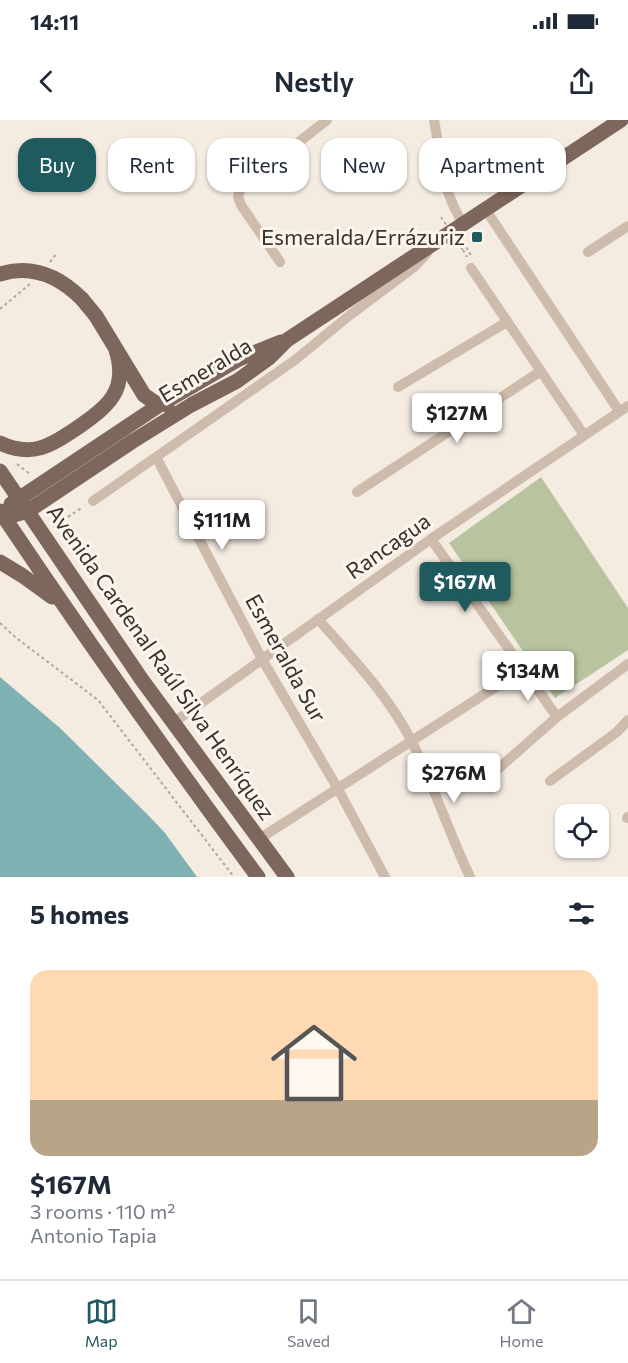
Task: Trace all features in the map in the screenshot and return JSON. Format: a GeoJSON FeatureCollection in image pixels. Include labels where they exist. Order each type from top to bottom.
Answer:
{"type":"FeatureCollection","features":[{"type":"Feature","properties":{"kind":"main road","name":"Esmeralda"},"geometry":{"type":"LineString","coordinates":[[28,511],[132,441],[245,376],[269,358],[287,340],[435,245],[621,120]]}},
{"type":"Feature","properties":{"kind":"main road"},"geometry":{"type":"LineString","coordinates":[[0,274],[26,270],[46,274],[65,284],[96,316],[144,395],[161,404],[191,405]]}},
{"type":"Feature","properties":{"kind":"main road"},"geometry":{"type":"LineString","coordinates":[[1,513],[19,498],[161,404],[239,359],[287,340]]}},
{"type":"Feature","properties":{"kind":"main road"},"geometry":{"type":"LineString","coordinates":[[0,443],[26,450],[46,447],[106,407],[118,383],[119,366],[116,350]]}},
{"type":"Feature","properties":{"kind":"main road","name":"Avenida Cardenal Raúl Silva Henríquez"},"geometry":{"type":"LineString","coordinates":[[0,471],[95,613],[287,877]]}},
{"type":"Feature","properties":{"kind":"main road"},"geometry":{"type":"LineString","coordinates":[[1,513],[15,515],[28,511]]}},
{"type":"Feature","properties":{"kind":"main road","name":"Avenida Cardenal Raúl Silva Henríquez"},"geometry":{"type":"LineString","coordinates":[[1,513],[65,609],[258,877]]}},
{"type":"Feature","properties":{"kind":"main road"},"geometry":{"type":"LineString","coordinates":[[0,562],[38,586],[65,609]]}},
{"type":"Feature","properties":{"kind":"street"},"geometry":{"type":"LineString","coordinates":[[280,262],[241,205],[238,197],[240,190],[327,120]]}},
{"type":"Feature","properties":{"kind":"street"},"geometry":{"type":"LineString","coordinates":[[434,120],[444,184],[455,211],[464,225]]}},
{"type":"Feature","properties":{"kind":"street"},"geometry":{"type":"LineString","coordinates":[[486,210],[624,408]]}},
{"type":"Feature","properties":{"kind":"street"},"geometry":{"type":"LineString","coordinates":[[588,252],[628,226]]}},
{"type":"Feature","properties":{"kind":"street","name":"Esmeralda"},"geometry":{"type":"LineString","coordinates":[[93,501],[295,360],[414,267],[435,245]]}},
{"type":"Feature","properties":{"kind":"street"},"geometry":{"type":"LineString","coordinates":[[471,268],[584,435]]}},
{"type":"Feature","properties":{"kind":"street"},"geometry":{"type":"LineString","coordinates":[[398,387],[507,322]]}},
{"type":"Feature","properties":{"kind":"street"},"geometry":{"type":"LineString","coordinates":[[357,492],[541,371]]}},
{"type":"Feature","properties":{"kind":"street","name":"Rancagua"},"geometry":{"type":"LineString","coordinates":[[173,723],[430,539],[624,408]]}},
{"type":"Feature","properties":{"kind":"street","name":"Esmeralda Sur"},"geometry":{"type":"LineString","coordinates":[[156,457],[262,659],[338,789],[385,877]]}},
{"type":"Feature","properties":{"kind":"street"},"geometry":{"type":"LineString","coordinates":[[430,539],[557,717]]}},
{"type":"Feature","properties":{"kind":"street"},"geometry":{"type":"LineString","coordinates":[[318,619],[375,684],[393,709],[412,742],[470,877]]}},
{"type":"Feature","properties":{"kind":"street"},"geometry":{"type":"LineString","coordinates":[[490,776],[557,717],[628,664]]}},
{"type":"Feature","properties":{"kind":"street"},"geometry":{"type":"LineString","coordinates":[[259,839],[522,670]]}},
{"type":"Feature","properties":{"kind":"street"},"geometry":{"type":"LineString","coordinates":[[550,781],[617,732],[628,720]]}},
{"type":"Feature","properties":{"kind":"path"},"geometry":{"type":"LineString","coordinates":[[441,217],[468,259],[472,257],[465,244]]}},
{"type":"Feature","properties":{"kind":"path"},"geometry":{"type":"LineString","coordinates":[[42,532],[93,501]]}},
{"type":"Feature","properties":{"kind":"path"},"geometry":{"type":"LineString","coordinates":[[0,623],[98,700],[234,877]]}},
{"type":"Feature","properties":{"kind":"green space"},"geometry":{"type":"Polygon","coordinates":[[[541,477],[628,608],[628,650],[555,698],[449,543],[541,477]]]}},
{"type":"Feature","properties":{"kind":"water"},"geometry":{"type":"Polygon","coordinates":[[[0,677],[60,728],[148,815],[165,833],[197,877],[0,877],[0,677]]]}},
{"type":"Feature","properties":{"kind":"place","name":"Esmeralda/Errázuriz"},"geometry":{"type":"Point","coordinates":[477,237]}}]}
